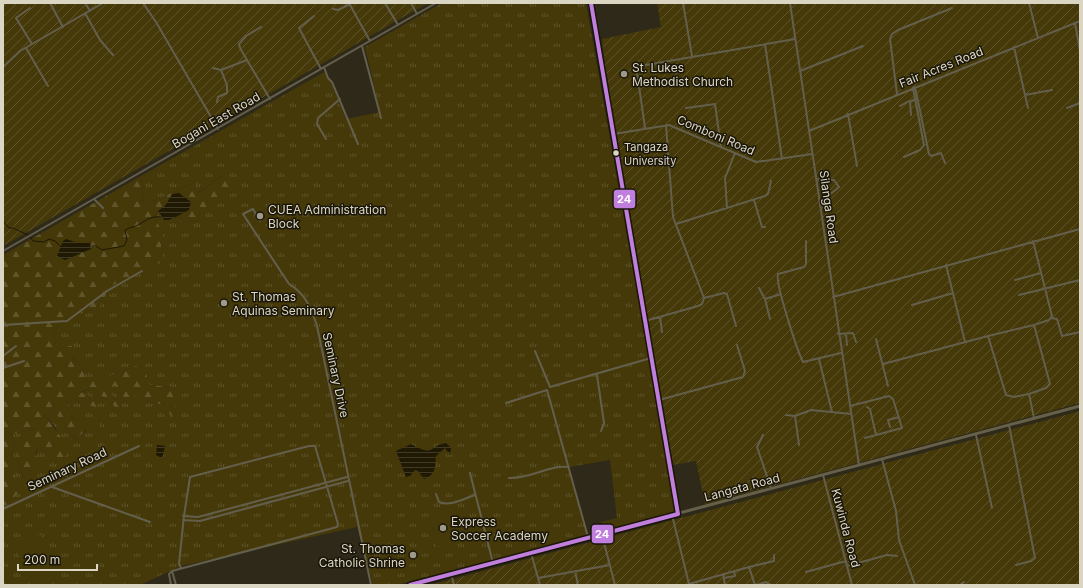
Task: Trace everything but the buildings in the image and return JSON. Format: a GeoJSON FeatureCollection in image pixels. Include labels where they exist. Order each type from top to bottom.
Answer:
{"type":"FeatureCollection","features":[{"type":"Feature","properties":{"kind":"main road","name":"Langata Road"},"geometry":{"type":"LineString","coordinates":[[410,585],[602,535],[1080,406]]}},
{"type":"Feature","properties":{"kind":"street"},"geometry":{"type":"LineString","coordinates":[[50,3],[63,27]]}},
{"type":"Feature","properties":{"kind":"street"},"geometry":{"type":"LineString","coordinates":[[85,3],[90,11]]}},
{"type":"Feature","properties":{"kind":"street"},"geometry":{"type":"LineString","coordinates":[[3,66],[18,53],[32,44],[104,3]]}},
{"type":"Feature","properties":{"kind":"street"},"geometry":{"type":"LineString","coordinates":[[143,3],[218,129]]}},
{"type":"Feature","properties":{"kind":"street"},"geometry":{"type":"LineString","coordinates":[[385,3],[398,25]]}},
{"type":"Feature","properties":{"kind":"street"},"geometry":{"type":"LineString","coordinates":[[411,3],[417,14]]}},
{"type":"Feature","properties":{"kind":"street","name":"Bogani East Road"},"geometry":{"type":"LineString","coordinates":[[3,251],[95,200],[436,3]]}},
{"type":"Feature","properties":{"kind":"street"},"geometry":{"type":"LineString","coordinates":[[591,3],[678,514]]}},
{"type":"Feature","properties":{"kind":"street"},"geometry":{"type":"LineString","coordinates":[[683,3],[692,56]]}},
{"type":"Feature","properties":{"kind":"street","name":"Silanga Road"},"geometry":{"type":"LineString","coordinates":[[790,3],[838,334],[859,465]]}},
{"type":"Feature","properties":{"kind":"street"},"geometry":{"type":"LineString","coordinates":[[1029,3],[1038,38]]}},
{"type":"Feature","properties":{"kind":"street"},"geometry":{"type":"LineString","coordinates":[[333,9],[338,10],[350,4],[370,41]]}},
{"type":"Feature","properties":{"kind":"street"},"geometry":{"type":"LineString","coordinates":[[30,8],[16,18],[32,44]]}},
{"type":"Feature","properties":{"kind":"street"},"geometry":{"type":"LineString","coordinates":[[897,94],[890,38],[892,34],[898,30],[952,8]]}},
{"type":"Feature","properties":{"kind":"street"},"geometry":{"type":"LineString","coordinates":[[85,14],[100,40],[113,55]]}},
{"type":"Feature","properties":{"kind":"street"},"geometry":{"type":"LineString","coordinates":[[314,16],[299,28],[340,99],[358,144]]}},
{"type":"Feature","properties":{"kind":"street","name":"Fair Acres Road"},"geometry":{"type":"LineString","coordinates":[[809,131],[1080,20]]}},
{"type":"Feature","properties":{"kind":"street"},"geometry":{"type":"LineString","coordinates":[[1075,23],[1080,51]]}},
{"type":"Feature","properties":{"kind":"street"},"geometry":{"type":"LineString","coordinates":[[262,27],[246,36],[239,44],[270,99]]}},
{"type":"Feature","properties":{"kind":"street"},"geometry":{"type":"LineString","coordinates":[[645,128],[638,68],[643,64],[795,39]]}},
{"type":"Feature","properties":{"kind":"street"},"geometry":{"type":"LineString","coordinates":[[765,44],[782,159]]}},
{"type":"Feature","properties":{"kind":"street"},"geometry":{"type":"LineString","coordinates":[[362,46],[381,118]]}},
{"type":"Feature","properties":{"kind":"street"},"geometry":{"type":"LineString","coordinates":[[800,71],[863,46]]}},
{"type":"Feature","properties":{"kind":"street"},"geometry":{"type":"LineString","coordinates":[[1014,47],[1028,108]]}},
{"type":"Feature","properties":{"kind":"street"},"geometry":{"type":"LineString","coordinates":[[26,48],[48,86]]}},
{"type":"Feature","properties":{"kind":"street"},"geometry":{"type":"LineString","coordinates":[[212,68],[221,70],[248,60]]}},
{"type":"Feature","properties":{"kind":"street"},"geometry":{"type":"LineString","coordinates":[[217,102],[218,96],[227,93],[228,88],[221,70]]}},
{"type":"Feature","properties":{"kind":"street"},"geometry":{"type":"LineString","coordinates":[[904,157],[920,150],[924,145],[914,87]]}},
{"type":"Feature","properties":{"kind":"street"},"geometry":{"type":"LineString","coordinates":[[914,87],[929,154],[931,156],[941,153],[945,163]]}},
{"type":"Feature","properties":{"kind":"street"},"geometry":{"type":"LineString","coordinates":[[1024,95],[1052,90]]}},
{"type":"Feature","properties":{"kind":"street"},"geometry":{"type":"LineString","coordinates":[[900,106],[916,98]]}},
{"type":"Feature","properties":{"kind":"street"},"geometry":{"type":"LineString","coordinates":[[326,139],[317,124],[318,118],[340,99]]}},
{"type":"Feature","properties":{"kind":"street"},"geometry":{"type":"LineString","coordinates":[[910,101],[911,115]]}},
{"type":"Feature","properties":{"kind":"street"},"geometry":{"type":"LineString","coordinates":[[1068,108],[1080,103]]}},
{"type":"Feature","properties":{"kind":"street"},"geometry":{"type":"LineString","coordinates":[[686,108],[715,104],[721,147]]}},
{"type":"Feature","properties":{"kind":"street"},"geometry":{"type":"LineString","coordinates":[[848,114],[857,166]]}},
{"type":"Feature","properties":{"kind":"street"},"geometry":{"type":"LineString","coordinates":[[645,321],[698,306],[702,304],[704,298],[673,217],[666,125]]}},
{"type":"Feature","properties":{"kind":"street","name":"Comboni Road"},"geometry":{"type":"LineString","coordinates":[[614,134],[666,125],[673,126],[756,162],[812,154]]}},
{"type":"Feature","properties":{"kind":"street"},"geometry":{"type":"LineString","coordinates":[[727,208],[725,178],[735,153]]}},
{"type":"Feature","properties":{"kind":"street"},"geometry":{"type":"LineString","coordinates":[[816,179],[834,180],[839,187],[823,200]]}},
{"type":"Feature","properties":{"kind":"street"},"geometry":{"type":"LineString","coordinates":[[676,224],[767,195],[771,181]]}},
{"type":"Feature","properties":{"kind":"street"},"geometry":{"type":"LineString","coordinates":[[95,200],[103,208]]}},
{"type":"Feature","properties":{"kind":"street"},"geometry":{"type":"LineString","coordinates":[[754,200],[762,227],[765,227]]}},
{"type":"Feature","properties":{"kind":"street","name":"Seminary Drive"},"geometry":{"type":"LineString","coordinates":[[260,221],[252,209],[243,214],[289,284],[298,289],[310,306],[316,326],[371,585]]}},
{"type":"Feature","properties":{"kind":"street"},"geometry":{"type":"LineString","coordinates":[[833,297],[1080,229]]}},
{"type":"Feature","properties":{"kind":"street"},"geometry":{"type":"LineString","coordinates":[[806,241],[806,264],[804,267],[778,274],[777,281],[781,294],[802,360],[805,362],[841,353]]}},
{"type":"Feature","properties":{"kind":"street"},"geometry":{"type":"LineString","coordinates":[[1033,241],[1052,315],[1051,318]]}},
{"type":"Feature","properties":{"kind":"street"},"geometry":{"type":"LineString","coordinates":[[946,265],[965,342]]}},
{"type":"Feature","properties":{"kind":"street"},"geometry":{"type":"LineString","coordinates":[[3,325],[67,321],[107,291],[142,271]]}},
{"type":"Feature","properties":{"kind":"street"},"geometry":{"type":"LineString","coordinates":[[1015,280],[1041,273]]}},
{"type":"Feature","properties":{"kind":"street"},"geometry":{"type":"LineString","coordinates":[[1019,295],[1080,280]]}},
{"type":"Feature","properties":{"kind":"street"},"geometry":{"type":"LineString","coordinates":[[759,288],[765,299],[770,319]]}},
{"type":"Feature","properties":{"kind":"street"},"geometry":{"type":"LineString","coordinates":[[704,298],[724,293],[727,294],[736,326]]}},
{"type":"Feature","properties":{"kind":"street"},"geometry":{"type":"LineString","coordinates":[[765,299],[781,294]]}},
{"type":"Feature","properties":{"kind":"street"},"geometry":{"type":"LineString","coordinates":[[912,305],[953,294]]}},
{"type":"Feature","properties":{"kind":"street"},"geometry":{"type":"LineString","coordinates":[[660,317],[662,332]]}},
{"type":"Feature","properties":{"kind":"street"},"geometry":{"type":"LineString","coordinates":[[883,364],[1034,325],[1051,318],[1057,320],[1062,336],[1080,332]]}},
{"type":"Feature","properties":{"kind":"street"},"geometry":{"type":"LineString","coordinates":[[988,336],[1006,395],[1014,397],[1029,394],[1046,388],[1050,384],[1034,325]]}},
{"type":"Feature","properties":{"kind":"street"},"geometry":{"type":"LineString","coordinates":[[838,334],[854,333],[856,342]]}},
{"type":"Feature","properties":{"kind":"street"},"geometry":{"type":"LineString","coordinates":[[846,334],[847,345]]}},
{"type":"Feature","properties":{"kind":"street"},"geometry":{"type":"LineString","coordinates":[[876,338],[888,386]]}},
{"type":"Feature","properties":{"kind":"street"},"geometry":{"type":"LineString","coordinates":[[659,400],[744,377],[745,371],[737,345]]}},
{"type":"Feature","properties":{"kind":"street"},"geometry":{"type":"LineString","coordinates":[[3,356],[16,346]]}},
{"type":"Feature","properties":{"kind":"street"},"geometry":{"type":"LineString","coordinates":[[535,351],[550,387],[597,375],[651,358]]}},
{"type":"Feature","properties":{"kind":"street"},"geometry":{"type":"LineString","coordinates":[[818,359],[832,412]]}},
{"type":"Feature","properties":{"kind":"street"},"geometry":{"type":"LineString","coordinates":[[3,368],[24,361]]}},
{"type":"Feature","properties":{"kind":"street"},"geometry":{"type":"LineString","coordinates":[[597,375],[604,423],[601,431]]}},
{"type":"Feature","properties":{"kind":"street"},"geometry":{"type":"LineString","coordinates":[[506,403],[547,390],[588,538]]}},
{"type":"Feature","properties":{"kind":"street"},"geometry":{"type":"LineString","coordinates":[[1029,394],[1034,418]]}},
{"type":"Feature","properties":{"kind":"street"},"geometry":{"type":"LineString","coordinates":[[850,406],[890,396],[893,398],[902,426],[900,429],[865,438]]}},
{"type":"Feature","properties":{"kind":"street"},"geometry":{"type":"LineString","coordinates":[[867,407],[870,409],[876,435]]}},
{"type":"Feature","properties":{"kind":"street"},"geometry":{"type":"LineString","coordinates":[[786,415],[795,416],[811,410],[851,414]]}},
{"type":"Feature","properties":{"kind":"street"},"geometry":{"type":"LineString","coordinates":[[795,416],[799,445]]}},
{"type":"Feature","properties":{"kind":"street"},"geometry":{"type":"LineString","coordinates":[[890,427],[889,420],[899,417]]}},
{"type":"Feature","properties":{"kind":"street"},"geometry":{"type":"LineString","coordinates":[[1009,425],[1035,558],[1031,561],[1016,565]]}},
{"type":"Feature","properties":{"kind":"street"},"geometry":{"type":"LineString","coordinates":[[763,435],[757,447],[771,489]]}},
{"type":"Feature","properties":{"kind":"street"},"geometry":{"type":"LineString","coordinates":[[976,435],[992,508]]}},
{"type":"Feature","properties":{"kind":"street"},"geometry":{"type":"LineString","coordinates":[[171,585],[169,573],[172,571],[181,568],[194,567],[336,528],[338,524],[316,447],[312,445],[190,478],[184,518],[180,564],[181,568]]}},
{"type":"Feature","properties":{"kind":"street","name":"Seminary Road"},"geometry":{"type":"LineString","coordinates":[[3,509],[139,446]]}},
{"type":"Feature","properties":{"kind":"street"},"geometry":{"type":"LineString","coordinates":[[882,459],[896,511],[899,540],[915,585]]}},
{"type":"Feature","properties":{"kind":"street"},"geometry":{"type":"LineString","coordinates":[[509,478],[523,478],[557,468],[569,467]]}},
{"type":"Feature","properties":{"kind":"street"},"geometry":{"type":"LineString","coordinates":[[470,473],[493,563]]}},
{"type":"Feature","properties":{"kind":"street","name":"Kuwinda Road"},"geometry":{"type":"LineString","coordinates":[[823,475],[852,585]]}},
{"type":"Feature","properties":{"kind":"street"},"geometry":{"type":"LineString","coordinates":[[184,518],[198,517],[347,477]]}},
{"type":"Feature","properties":{"kind":"street"},"geometry":{"type":"LineString","coordinates":[[184,518],[200,521],[348,481]]}},
{"type":"Feature","properties":{"kind":"street"},"geometry":{"type":"LineString","coordinates":[[52,487],[150,522]]}},
{"type":"Feature","properties":{"kind":"street"},"geometry":{"type":"LineString","coordinates":[[436,494],[439,502],[443,504],[476,495]]}},
{"type":"Feature","properties":{"kind":"street"},"geometry":{"type":"LineString","coordinates":[[672,515],[690,584],[774,561],[774,555]]}},
{"type":"Feature","properties":{"kind":"street"},"geometry":{"type":"LineString","coordinates":[[602,535],[615,585]]}},
{"type":"Feature","properties":{"kind":"street"},"geometry":{"type":"LineString","coordinates":[[532,553],[540,585]]}},
{"type":"Feature","properties":{"kind":"street"},"geometry":{"type":"LineString","coordinates":[[847,566],[889,555],[897,556]]}},
{"type":"Feature","properties":{"kind":"street"},"geometry":{"type":"LineString","coordinates":[[806,572],[846,561]]}},
{"type":"Feature","properties":{"kind":"street"},"geometry":{"type":"LineString","coordinates":[[538,578],[610,565]]}},
{"type":"Feature","properties":{"kind":"street"},"geometry":{"type":"LineString","coordinates":[[749,567],[756,585],[766,582],[771,585]]}},
{"type":"Feature","properties":{"kind":"street"},"geometry":{"type":"LineString","coordinates":[[172,571],[176,585]]}},
{"type":"Feature","properties":{"kind":"street"},"geometry":{"type":"LineString","coordinates":[[575,571],[578,585]]}},
{"type":"Feature","properties":{"kind":"street"},"geometry":{"type":"LineString","coordinates":[[724,578],[735,576],[734,571]]}},
{"type":"Feature","properties":{"kind":"street"},"geometry":{"type":"LineString","coordinates":[[451,574],[454,585]]}},
{"type":"Feature","properties":{"kind":"street"},"geometry":{"type":"LineString","coordinates":[[723,574],[725,585]]}},
{"type":"Feature","properties":{"kind":"street"},"geometry":{"type":"LineString","coordinates":[[960,585],[964,582]]}},
{"type":"Feature","properties":{"kind":"green space"},"geometry":{"type":"Polygon","coordinates":[[[3,3],[428,3],[3,246],[3,3]]]}},
{"type":"Feature","properties":{"kind":"green space"},"geometry":{"type":"Polygon","coordinates":[[[442,3],[586,3],[676,513],[605,534],[601,522],[617,518],[610,460],[569,467],[588,536],[396,585],[373,585],[357,527],[181,566],[140,585],[3,585],[3,506],[8,504],[11,457],[15,441],[5,435],[36,429],[25,440],[19,450],[18,462],[23,477],[31,471],[38,447],[62,460],[56,428],[45,416],[51,409],[64,423],[75,440],[86,431],[79,421],[66,414],[72,397],[83,404],[96,399],[80,393],[92,388],[122,412],[120,404],[106,389],[115,386],[150,402],[165,405],[173,417],[173,387],[148,385],[136,366],[99,380],[87,380],[81,364],[56,346],[53,332],[66,319],[99,307],[111,286],[163,261],[161,246],[163,232],[153,216],[168,202],[183,195],[190,205],[169,223],[200,221],[198,213],[222,176],[197,193],[194,183],[144,203],[141,176],[326,71],[346,119],[380,112],[365,47],[442,3]]]}},
{"type":"Feature","properties":{"kind":"green space"},"geometry":{"type":"Polygon","coordinates":[[[657,3],[1080,3],[1080,403],[705,504],[696,461],[673,465],[606,77],[602,39],[661,27],[657,3]]]}},
{"type":"Feature","properties":{"kind":"green space"},"geometry":{"type":"Polygon","coordinates":[[[141,176],[144,203],[194,183],[198,193],[222,176],[233,187],[198,213],[200,221],[168,223],[183,213],[190,205],[183,195],[168,202],[153,216],[163,232],[161,246],[164,261],[111,286],[99,307],[66,319],[53,332],[56,346],[72,346],[72,358],[81,364],[87,380],[99,380],[136,366],[146,373],[149,385],[173,387],[177,401],[172,418],[165,405],[150,402],[136,396],[126,399],[115,386],[107,389],[120,404],[123,413],[92,388],[80,392],[96,399],[96,407],[83,404],[72,397],[66,414],[79,421],[86,430],[75,440],[64,423],[52,410],[45,416],[70,449],[62,461],[38,447],[35,453],[40,465],[23,477],[18,462],[18,451],[20,446],[35,429],[6,435],[15,441],[11,457],[18,493],[8,504],[3,506],[3,255],[141,176]]]}},
{"type":"Feature","properties":{"kind":"green space"},"geometry":{"type":"Polygon","coordinates":[[[1080,411],[1080,585],[431,585],[1080,411]]]}},
{"type":"Feature","properties":{"kind":"green space"},"geometry":{"type":"Polygon","coordinates":[[[92,418],[100,418],[99,429],[91,429],[92,418]]]}},
{"type":"Feature","properties":{"kind":"green space","name":"Express Soccer Academy"},"geometry":{"type":"Polygon","coordinates":[[[451,509],[457,543],[436,547],[429,513],[451,509]]]}},
{"type":"Feature","properties":{"kind":"green space"},"geometry":{"type":"Polygon","coordinates":[[[40,534],[62,577],[45,585],[34,585],[15,547],[40,534]]]}},
{"type":"Feature","properties":{"kind":"shaded area"},"geometry":{"type":"Polygon","coordinates":[[[179,193],[191,202],[189,210],[169,220],[164,220],[158,211],[165,206],[172,194],[179,193]]]}},
{"type":"Feature","properties":{"kind":"shaded area"},"geometry":{"type":"Polygon","coordinates":[[[66,239],[78,243],[90,243],[91,249],[65,260],[57,256],[63,241],[66,239]]]}},
{"type":"Feature","properties":{"kind":"shaded area"},"geometry":{"type":"Polygon","coordinates":[[[446,443],[451,448],[450,455],[445,448],[436,456],[434,470],[431,475],[424,479],[418,471],[415,470],[410,476],[406,477],[396,451],[411,444],[428,451],[440,444],[446,443]]]}},
{"type":"Feature","properties":{"kind":"shaded area"},"geometry":{"type":"Polygon","coordinates":[[[157,445],[165,446],[163,456],[161,458],[156,455],[157,445]]]}},
{"type":"Feature","properties":{"kind":"waterway"},"geometry":{"type":"LineString","coordinates":[[92,246],[96,246],[102,250],[124,246],[127,240],[125,230],[150,218],[161,217]]}},
{"type":"Feature","properties":{"kind":"waterway"},"geometry":{"type":"LineString","coordinates":[[3,221],[9,228],[13,228],[28,235]]}},
{"type":"Feature","properties":{"kind":"waterway"},"geometry":{"type":"LineString","coordinates":[[31,238],[33,241],[44,242],[49,239],[55,241],[61,247]]}},
{"type":"Feature","properties":{"kind":"transit line","name":"24"},"geometry":{"type":"LineString","coordinates":[[410,585],[678,514],[591,3]]}},
{"type":"Feature","properties":{"kind":"place","name":"St. Lukes Methodist Church"},"geometry":{"type":"Point","coordinates":[624,74]}},
{"type":"Feature","properties":{"kind":"place","name":"Tangaza University"},"geometry":{"type":"Point","coordinates":[616,153]}},
{"type":"Feature","properties":{"kind":"place","name":"CUEA Administration Block"},"geometry":{"type":"Point","coordinates":[260,216]}},
{"type":"Feature","properties":{"kind":"place","name":"St. Thomas Aquinas Seminary"},"geometry":{"type":"Point","coordinates":[224,303]}},
{"type":"Feature","properties":{"kind":"place","name":"Express Soccer Academy"},"geometry":{"type":"Point","coordinates":[443,528]}},
{"type":"Feature","properties":{"kind":"place","name":"St. Thomas Catholic Shrine"},"geometry":{"type":"Point","coordinates":[413,555]}}]}
